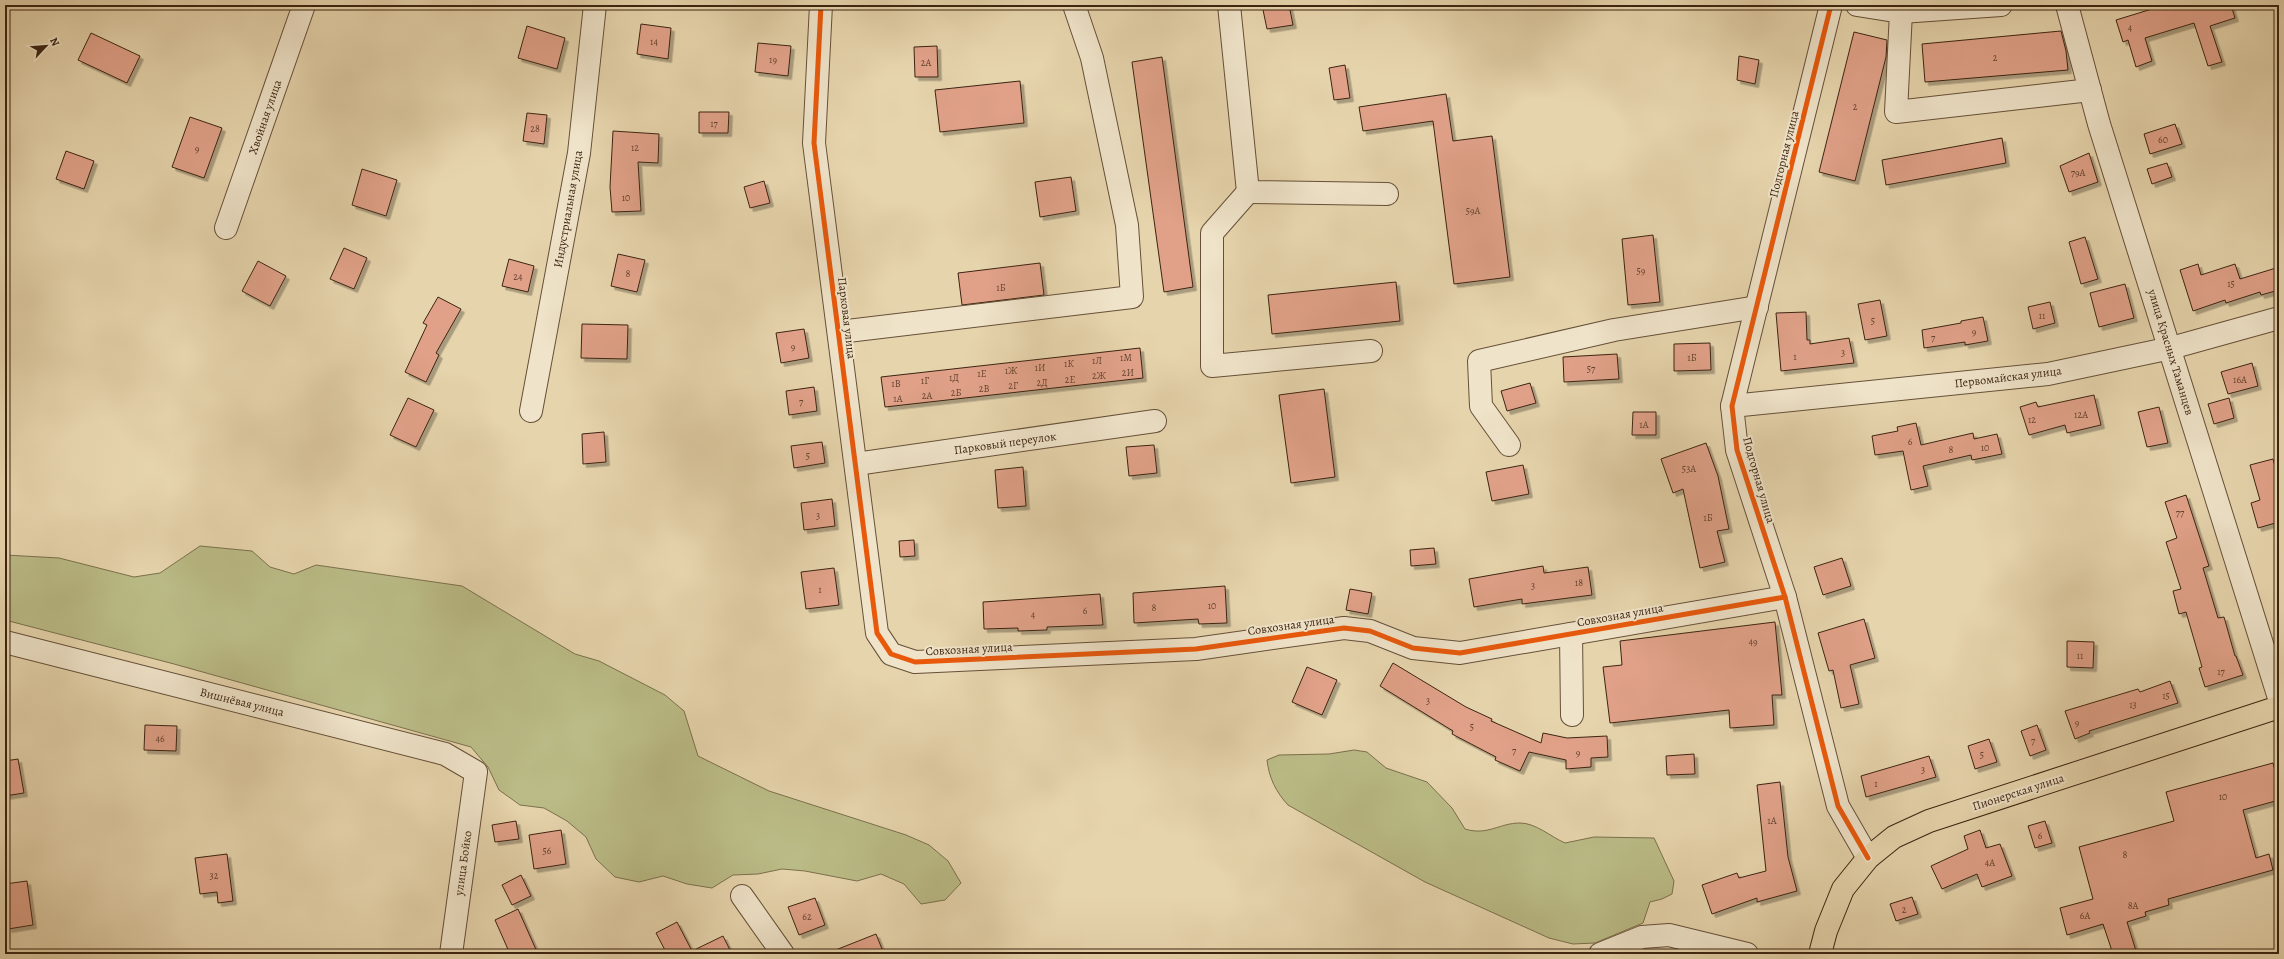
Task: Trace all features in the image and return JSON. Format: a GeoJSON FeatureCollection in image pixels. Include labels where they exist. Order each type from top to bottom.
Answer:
{"type":"FeatureCollection","features":[{"type":"Feature","properties":{"kind":"main road","name":"Пионерская улица"},"geometry":{"type":"LineString","coordinates":[[1820,954],[1826,931],[1843,889],[1868,858],[1894,837],[1929,821],[2279,707]]}},
{"type":"Feature","properties":{"kind":"street","name":"Хвойная улица"},"geometry":{"type":"LineString","coordinates":[[226,228],[304,5]]}},
{"type":"Feature","properties":{"kind":"street","name":"Индустриальная улица"},"geometry":{"type":"LineString","coordinates":[[531,411],[579,153],[595,5]]}},
{"type":"Feature","properties":{"kind":"street","name":"Парковая улица"},"geometry":{"type":"LineString","coordinates":[[821,5],[814,143],[877,633]]}},
{"type":"Feature","properties":{"kind":"street"},"geometry":{"type":"LineString","coordinates":[[839,332],[1132,297],[1127,226],[1092,58],[1074,5]]}},
{"type":"Feature","properties":{"kind":"street"},"geometry":{"type":"LineString","coordinates":[[1229,5],[1248,192],[1212,233],[1212,366],[1371,351]]}},
{"type":"Feature","properties":{"kind":"street","name":"Подгорная улица"},"geometry":{"type":"LineString","coordinates":[[1832,5],[1732,406],[1737,450],[1785,597],[1838,806],[1868,858]]}},
{"type":"Feature","properties":{"kind":"street"},"geometry":{"type":"LineString","coordinates":[[1857,5],[1901,12],[2001,5]]}},
{"type":"Feature","properties":{"kind":"street","name":"улица Красных Таманцев"},"geometry":{"type":"LineString","coordinates":[[2067,5],[2090,90],[2279,698]]}},
{"type":"Feature","properties":{"kind":"street"},"geometry":{"type":"LineString","coordinates":[[1901,12],[1896,112],[2090,90]]}},
{"type":"Feature","properties":{"kind":"street"},"geometry":{"type":"LineString","coordinates":[[1248,192],[1387,194]]}},
{"type":"Feature","properties":{"kind":"street"},"geometry":{"type":"LineString","coordinates":[[1509,445],[1481,406],[1479,361],[1614,330],[1757,307]]}},
{"type":"Feature","properties":{"kind":"street","name":"Первомайская улица"},"geometry":{"type":"LineString","coordinates":[[1732,406],[2048,374],[2171,348],[2279,318]]}},
{"type":"Feature","properties":{"kind":"street","name":"Парковый переулок"},"geometry":{"type":"LineString","coordinates":[[856,464],[1155,421]]}},
{"type":"Feature","properties":{"kind":"street","name":"Совхозная улица"},"geometry":{"type":"LineString","coordinates":[[877,633],[891,654],[915,662],[1196,649],[1344,628],[1370,631],[1413,648],[1460,653],[1785,597]]}},
{"type":"Feature","properties":{"kind":"street"},"geometry":{"type":"LineString","coordinates":[[1570,634],[1572,715]]}},
{"type":"Feature","properties":{"kind":"street","name":"Вишнёвая улица"},"geometry":{"type":"LineString","coordinates":[[5,642],[445,754],[476,772]]}},
{"type":"Feature","properties":{"kind":"street","name":"улица Бойко"},"geometry":{"type":"LineString","coordinates":[[451,954],[476,772]]}},
{"type":"Feature","properties":{"kind":"street"},"geometry":{"type":"LineString","coordinates":[[742,896],[783,954]]}},
{"type":"Feature","properties":{"kind":"street"},"geometry":{"type":"LineString","coordinates":[[1600,954],[1642,937],[1669,935],[1747,954]]}},
{"type":"Feature","properties":{"kind":"green space"},"geometry":{"type":"Polygon","coordinates":[[[200,546],[252,551],[270,567],[294,574],[316,565],[462,586],[575,654],[599,661],[665,695],[684,711],[698,756],[769,791],[906,835],[929,845],[948,861],[961,883],[945,900],[921,904],[904,884],[881,874],[857,881],[805,871],[782,869],[758,874],[733,875],[712,888],[687,884],[663,876],[639,882],[615,877],[596,859],[586,837],[567,821],[544,808],[520,805],[499,790],[488,767],[471,747],[174,664],[5,620],[5,555],[59,558],[134,577],[160,573],[200,546]]]}},
{"type":"Feature","properties":{"kind":"green space"},"geometry":{"type":"Polygon","coordinates":[[[1354,750],[1367,752],[1386,768],[1427,782],[1452,808],[1465,829],[1480,831],[1520,823],[1532,825],[1565,843],[1594,837],[1654,838],[1674,881],[1672,894],[1662,899],[1650,902],[1643,923],[1595,943],[1573,944],[1549,938],[1425,882],[1288,805],[1280,795],[1269,773],[1267,760],[1279,755],[1329,754],[1354,750]]]}},
{"type":"Feature","properties":{"kind":"building"},"geometry":{"type":"Polygon","coordinates":[[[1262,5],[1289,5],[1293,25],[1267,29],[1262,5]]]}},
{"type":"Feature","properties":{"kind":"building"},"geometry":{"type":"Polygon","coordinates":[[[2165,5],[2231,5],[2235,18],[2210,26],[2222,62],[2208,66],[2194,23],[2145,38],[2152,61],[2136,67],[2128,40],[2123,42],[2116,20],[2165,5]]]}},
{"type":"Feature","properties":{"kind":"building"},"geometry":{"type":"Polygon","coordinates":[[[641,24],[671,28],[668,59],[637,54],[641,24]]]}},
{"type":"Feature","properties":{"kind":"building"},"geometry":{"type":"Polygon","coordinates":[[[527,26],[565,38],[557,69],[518,58],[527,26]]]}},
{"type":"Feature","properties":{"kind":"building"},"geometry":{"type":"Polygon","coordinates":[[[2061,31],[2066,51],[2068,70],[1925,82],[1922,44],[2061,31]]]}},
{"type":"Feature","properties":{"kind":"building"},"geometry":{"type":"Polygon","coordinates":[[[1854,32],[1887,40],[1886,57],[1855,181],[1819,172],[1854,32]]]}},
{"type":"Feature","properties":{"kind":"building"},"geometry":{"type":"Polygon","coordinates":[[[91,33],[140,56],[127,83],[78,60],[91,33]]]}},
{"type":"Feature","properties":{"kind":"building"},"geometry":{"type":"Polygon","coordinates":[[[758,43],[791,46],[788,76],[755,72],[758,43]]]}},
{"type":"Feature","properties":{"kind":"building"},"geometry":{"type":"Polygon","coordinates":[[[937,46],[938,77],[915,77],[914,47],[937,46]]]}},
{"type":"Feature","properties":{"kind":"building"},"geometry":{"type":"Polygon","coordinates":[[[1739,56],[1759,60],[1755,84],[1737,80],[1739,56]]]}},
{"type":"Feature","properties":{"kind":"building"},"geometry":{"type":"Polygon","coordinates":[[[1162,57],[1193,287],[1164,292],[1132,62],[1162,57]]]}},
{"type":"Feature","properties":{"kind":"building"},"geometry":{"type":"Polygon","coordinates":[[[1345,65],[1350,98],[1334,100],[1329,68],[1345,65]]]}},
{"type":"Feature","properties":{"kind":"building"},"geometry":{"type":"Polygon","coordinates":[[[1020,81],[1024,123],[940,132],[935,90],[1020,81]]]}},
{"type":"Feature","properties":{"kind":"building"},"geometry":{"type":"Polygon","coordinates":[[[1446,94],[1453,141],[1492,136],[1510,277],[1454,284],[1433,121],[1363,131],[1359,107],[1446,94]]]}},
{"type":"Feature","properties":{"kind":"building"},"geometry":{"type":"Polygon","coordinates":[[[699,112],[729,112],[728,133],[699,133],[699,112]]]}},
{"type":"Feature","properties":{"kind":"building"},"geometry":{"type":"Polygon","coordinates":[[[527,113],[547,115],[544,144],[523,141],[527,113]]]}},
{"type":"Feature","properties":{"kind":"building"},"geometry":{"type":"Polygon","coordinates":[[[190,117],[222,128],[204,178],[172,167],[190,117]]]}},
{"type":"Feature","properties":{"kind":"building"},"geometry":{"type":"Polygon","coordinates":[[[2175,124],[2182,144],[2150,154],[2144,134],[2175,124]]]}},
{"type":"Feature","properties":{"kind":"building"},"geometry":{"type":"Polygon","coordinates":[[[613,131],[659,134],[658,163],[638,162],[641,211],[612,212],[610,187],[613,131]]]}},
{"type":"Feature","properties":{"kind":"building"},"geometry":{"type":"Polygon","coordinates":[[[2002,138],[2006,163],[1886,185],[1882,160],[2002,138]]]}},
{"type":"Feature","properties":{"kind":"building"},"geometry":{"type":"Polygon","coordinates":[[[66,151],[94,161],[84,189],[56,179],[66,151]]]}},
{"type":"Feature","properties":{"kind":"building"},"geometry":{"type":"Polygon","coordinates":[[[2089,153],[2098,182],[2069,192],[2060,166],[2089,153]]]}},
{"type":"Feature","properties":{"kind":"building"},"geometry":{"type":"Polygon","coordinates":[[[2167,163],[2172,177],[2152,184],[2147,169],[2167,163]]]}},
{"type":"Feature","properties":{"kind":"building"},"geometry":{"type":"Polygon","coordinates":[[[362,169],[397,180],[386,216],[352,205],[362,169]]]}},
{"type":"Feature","properties":{"kind":"building"},"geometry":{"type":"Polygon","coordinates":[[[1071,177],[1076,211],[1040,217],[1035,182],[1071,177]]]}},
{"type":"Feature","properties":{"kind":"building"},"geometry":{"type":"Polygon","coordinates":[[[764,181],[770,203],[750,208],[744,187],[764,181]]]}},
{"type":"Feature","properties":{"kind":"building"},"geometry":{"type":"Polygon","coordinates":[[[1653,235],[1660,302],[1628,305],[1622,239],[1653,235]]]}},
{"type":"Feature","properties":{"kind":"building"},"geometry":{"type":"Polygon","coordinates":[[[2085,237],[2098,279],[2081,284],[2069,242],[2085,237]]]}},
{"type":"Feature","properties":{"kind":"building"},"geometry":{"type":"Polygon","coordinates":[[[344,248],[367,258],[354,289],[330,279],[344,248]]]}},
{"type":"Feature","properties":{"kind":"building"},"geometry":{"type":"Polygon","coordinates":[[[618,254],[645,260],[637,292],[611,286],[618,254]]]}},
{"type":"Feature","properties":{"kind":"building"},"geometry":{"type":"Polygon","coordinates":[[[509,259],[534,266],[528,292],[502,286],[509,259]]]}},
{"type":"Feature","properties":{"kind":"building"},"geometry":{"type":"Polygon","coordinates":[[[258,261],[286,276],[270,306],[242,291],[258,261]]]}},
{"type":"Feature","properties":{"kind":"building"},"geometry":{"type":"Polygon","coordinates":[[[1040,263],[1044,295],[962,305],[958,273],[1040,263]]]}},
{"type":"Feature","properties":{"kind":"building"},"geometry":{"type":"Polygon","coordinates":[[[2198,264],[2201,275],[2235,264],[2240,279],[2276,268],[2279,278],[2279,290],[2261,295],[2260,292],[2226,303],[2225,300],[2193,311],[2180,270],[2198,264]]]}},
{"type":"Feature","properties":{"kind":"building"},"geometry":{"type":"Polygon","coordinates":[[[1396,282],[1400,321],[1272,334],[1268,295],[1396,282]]]}},
{"type":"Feature","properties":{"kind":"building"},"geometry":{"type":"Polygon","coordinates":[[[2125,284],[2134,318],[2099,327],[2090,293],[2125,284]]]}},
{"type":"Feature","properties":{"kind":"building"},"geometry":{"type":"Polygon","coordinates":[[[438,297],[461,309],[436,353],[439,355],[426,382],[405,372],[427,325],[423,323],[438,297]]]}},
{"type":"Feature","properties":{"kind":"building"},"geometry":{"type":"Polygon","coordinates":[[[1880,300],[1887,336],[1865,340],[1858,304],[1880,300]]]}},
{"type":"Feature","properties":{"kind":"building"},"geometry":{"type":"Polygon","coordinates":[[[2050,302],[2055,323],[2033,329],[2028,307],[2050,302]]]}},
{"type":"Feature","properties":{"kind":"building"},"geometry":{"type":"Polygon","coordinates":[[[1806,312],[1807,340],[1810,340],[1810,344],[1849,338],[1854,363],[1781,371],[1776,313],[1806,312]]]}},
{"type":"Feature","properties":{"kind":"building"},"geometry":{"type":"Polygon","coordinates":[[[1983,317],[1988,341],[1965,345],[1965,342],[1924,348],[1922,330],[1961,323],[1961,321],[1983,317]]]}},
{"type":"Feature","properties":{"kind":"building"},"geometry":{"type":"Polygon","coordinates":[[[582,324],[628,325],[627,359],[581,358],[582,324]]]}},
{"type":"Feature","properties":{"kind":"building"},"geometry":{"type":"Polygon","coordinates":[[[804,329],[809,358],[781,363],[776,333],[804,329]]]}},
{"type":"Feature","properties":{"kind":"building"},"geometry":{"type":"Polygon","coordinates":[[[1710,343],[1711,370],[1674,371],[1674,344],[1710,343]]]}},
{"type":"Feature","properties":{"kind":"building"},"geometry":{"type":"Polygon","coordinates":[[[1140,348],[1143,378],[885,407],[881,377],[1140,348]]]}},
{"type":"Feature","properties":{"kind":"building"},"geometry":{"type":"Polygon","coordinates":[[[1617,354],[1619,379],[1564,382],[1563,357],[1617,354]]]}},
{"type":"Feature","properties":{"kind":"building"},"geometry":{"type":"Polygon","coordinates":[[[2252,363],[2258,386],[2228,394],[2221,372],[2252,363]]]}},
{"type":"Feature","properties":{"kind":"building"},"geometry":{"type":"Polygon","coordinates":[[[1530,383],[1536,403],[1507,411],[1501,391],[1530,383]]]}},
{"type":"Feature","properties":{"kind":"building"},"geometry":{"type":"Polygon","coordinates":[[[814,387],[817,411],[789,415],[786,391],[814,387]]]}},
{"type":"Feature","properties":{"kind":"building"},"geometry":{"type":"Polygon","coordinates":[[[1324,389],[1335,477],[1291,483],[1279,395],[1324,389]]]}},
{"type":"Feature","properties":{"kind":"building"},"geometry":{"type":"Polygon","coordinates":[[[2094,395],[2101,425],[2067,433],[2065,425],[2029,435],[2020,407],[2036,402],[2038,407],[2094,395]]]}},
{"type":"Feature","properties":{"kind":"building"},"geometry":{"type":"Polygon","coordinates":[[[408,398],[434,410],[416,447],[390,435],[408,398]]]}},
{"type":"Feature","properties":{"kind":"building"},"geometry":{"type":"Polygon","coordinates":[[[2229,398],[2234,418],[2214,424],[2208,404],[2229,398]]]}},
{"type":"Feature","properties":{"kind":"building"},"geometry":{"type":"Polygon","coordinates":[[[2159,407],[2168,443],[2147,447],[2138,412],[2159,407]]]}},
{"type":"Feature","properties":{"kind":"building"},"geometry":{"type":"Polygon","coordinates":[[[1633,412],[1656,412],[1656,435],[1632,435],[1633,412]]]}},
{"type":"Feature","properties":{"kind":"building"},"geometry":{"type":"Polygon","coordinates":[[[1916,423],[1921,445],[1973,433],[1974,439],[1997,434],[2002,454],[1972,460],[1971,455],[1923,466],[1928,486],[1911,490],[1903,451],[1875,455],[1872,436],[1898,431],[1897,427],[1916,423]]]}},
{"type":"Feature","properties":{"kind":"building"},"geometry":{"type":"Polygon","coordinates":[[[604,432],[606,462],[583,464],[582,434],[604,432]]]}},
{"type":"Feature","properties":{"kind":"building"},"geometry":{"type":"Polygon","coordinates":[[[822,442],[825,463],[794,468],[791,446],[822,442]]]}},
{"type":"Feature","properties":{"kind":"building"},"geometry":{"type":"Polygon","coordinates":[[[1706,443],[1718,476],[1729,529],[1717,531],[1725,562],[1700,568],[1683,489],[1673,493],[1661,459],[1706,443]]]}},
{"type":"Feature","properties":{"kind":"building"},"geometry":{"type":"Polygon","coordinates":[[[1154,445],[1157,473],[1129,476],[1126,447],[1154,445]]]}},
{"type":"Feature","properties":{"kind":"building"},"geometry":{"type":"Polygon","coordinates":[[[2273,459],[2279,480],[2279,522],[2258,528],[2251,503],[2260,500],[2250,465],[2273,459]]]}},
{"type":"Feature","properties":{"kind":"building"},"geometry":{"type":"Polygon","coordinates":[[[1523,465],[1529,494],[1492,501],[1486,472],[1523,465]]]}},
{"type":"Feature","properties":{"kind":"building"},"geometry":{"type":"Polygon","coordinates":[[[1023,467],[1026,506],[998,508],[995,470],[1023,467]]]}},
{"type":"Feature","properties":{"kind":"building"},"geometry":{"type":"Polygon","coordinates":[[[2186,495],[2209,566],[2203,568],[2218,618],[2224,617],[2235,656],[2243,675],[2205,687],[2199,668],[2202,667],[2186,612],[2179,614],[2173,591],[2181,589],[2166,542],[2177,538],[2165,502],[2186,495]]]}},
{"type":"Feature","properties":{"kind":"building"},"geometry":{"type":"Polygon","coordinates":[[[832,499],[835,526],[804,530],[801,503],[832,499]]]}},
{"type":"Feature","properties":{"kind":"building"},"geometry":{"type":"Polygon","coordinates":[[[914,540],[915,556],[900,557],[899,541],[914,540]]]}},
{"type":"Feature","properties":{"kind":"building"},"geometry":{"type":"Polygon","coordinates":[[[1434,548],[1436,564],[1411,566],[1410,550],[1434,548]]]}},
{"type":"Feature","properties":{"kind":"building"},"geometry":{"type":"Polygon","coordinates":[[[1842,558],[1851,586],[1823,595],[1814,567],[1842,558]]]}},
{"type":"Feature","properties":{"kind":"building"},"geometry":{"type":"Polygon","coordinates":[[[1543,566],[1544,573],[1588,567],[1592,595],[1522,604],[1522,599],[1474,607],[1469,579],[1543,566]]]}},
{"type":"Feature","properties":{"kind":"building"},"geometry":{"type":"Polygon","coordinates":[[[834,568],[839,605],[806,609],[801,572],[834,568]]]}},
{"type":"Feature","properties":{"kind":"building"},"geometry":{"type":"Polygon","coordinates":[[[1225,586],[1227,623],[1199,624],[1198,619],[1134,623],[1133,593],[1225,586]]]}},
{"type":"Feature","properties":{"kind":"building"},"geometry":{"type":"Polygon","coordinates":[[[1350,589],[1372,593],[1368,614],[1346,610],[1350,589]]]}},
{"type":"Feature","properties":{"kind":"building"},"geometry":{"type":"Polygon","coordinates":[[[1100,594],[1103,625],[1047,627],[1047,630],[1018,631],[1018,628],[984,629],[983,602],[1100,594]]]}},
{"type":"Feature","properties":{"kind":"building"},"geometry":{"type":"Polygon","coordinates":[[[1864,619],[1875,658],[1850,665],[1859,704],[1841,708],[1833,670],[1829,671],[1818,633],[1864,619]]]}},
{"type":"Feature","properties":{"kind":"building"},"geometry":{"type":"Polygon","coordinates":[[[1775,622],[1782,695],[1772,695],[1774,725],[1730,728],[1729,710],[1610,723],[1603,667],[1622,665],[1620,641],[1775,622]]]}},
{"type":"Feature","properties":{"kind":"building"},"geometry":{"type":"Polygon","coordinates":[[[2067,641],[2094,642],[2093,668],[2067,667],[2067,641]]]}},
{"type":"Feature","properties":{"kind":"building"},"geometry":{"type":"Polygon","coordinates":[[[1393,663],[1466,707],[1492,719],[1491,721],[1541,743],[1543,733],[1567,738],[1607,736],[1608,757],[1591,758],[1591,767],[1566,769],[1566,760],[1529,752],[1520,771],[1495,760],[1496,757],[1452,734],[1453,731],[1380,686],[1393,663]]]}},
{"type":"Feature","properties":{"kind":"building"},"geometry":{"type":"Polygon","coordinates":[[[1307,667],[1337,680],[1322,715],[1292,702],[1307,667]]]}},
{"type":"Feature","properties":{"kind":"building"},"geometry":{"type":"Polygon","coordinates":[[[2170,681],[2178,703],[2089,731],[2090,733],[2075,739],[2065,711],[2138,689],[2140,692],[2170,681]]]}},
{"type":"Feature","properties":{"kind":"building"},"geometry":{"type":"Polygon","coordinates":[[[145,725],[177,726],[176,751],[144,750],[145,725]]]}},
{"type":"Feature","properties":{"kind":"building"},"geometry":{"type":"Polygon","coordinates":[[[2037,725],[2046,750],[2030,756],[2021,731],[2037,725]]]}},
{"type":"Feature","properties":{"kind":"building"},"geometry":{"type":"Polygon","coordinates":[[[1989,739],[1997,762],[1975,769],[1968,746],[1989,739]]]}},
{"type":"Feature","properties":{"kind":"building"},"geometry":{"type":"Polygon","coordinates":[[[1694,754],[1695,774],[1667,775],[1666,756],[1694,754]]]}},
{"type":"Feature","properties":{"kind":"building"},"geometry":{"type":"Polygon","coordinates":[[[1929,756],[1936,777],[1866,797],[1861,776],[1929,756]]]}},
{"type":"Feature","properties":{"kind":"building"},"geometry":{"type":"Polygon","coordinates":[[[18,759],[24,793],[5,796],[5,761],[18,759]]]}},
{"type":"Feature","properties":{"kind":"building"},"geometry":{"type":"Polygon","coordinates":[[[2273,763],[2279,784],[2279,800],[2243,810],[2256,858],[2269,854],[2273,870],[2168,899],[2169,905],[2145,912],[2146,916],[2127,922],[2137,954],[2113,954],[2103,924],[2067,935],[2060,908],[2093,899],[2079,847],[2174,821],[2166,792],[2273,763]]]}},
{"type":"Feature","properties":{"kind":"building"},"geometry":{"type":"Polygon","coordinates":[[[1780,782],[1788,857],[1797,891],[1757,902],[1757,898],[1712,914],[1702,885],[1737,873],[1739,878],[1766,871],[1757,785],[1780,782]]]}},
{"type":"Feature","properties":{"kind":"building"},"geometry":{"type":"Polygon","coordinates":[[[516,821],[519,839],[495,842],[492,825],[516,821]]]}},
{"type":"Feature","properties":{"kind":"building"},"geometry":{"type":"Polygon","coordinates":[[[2045,821],[2052,843],[2035,848],[2028,826],[2045,821]]]}},
{"type":"Feature","properties":{"kind":"building"},"geometry":{"type":"Polygon","coordinates":[[[561,830],[566,864],[534,869],[529,835],[561,830]]]}},
{"type":"Feature","properties":{"kind":"building"},"geometry":{"type":"Polygon","coordinates":[[[1980,830],[1986,848],[2000,844],[2012,876],[1982,887],[1977,874],[1942,889],[1931,866],[1968,849],[1964,836],[1980,830]]]}},
{"type":"Feature","properties":{"kind":"building"},"geometry":{"type":"Polygon","coordinates":[[[227,854],[233,901],[218,903],[217,892],[200,894],[195,858],[227,854]]]}},
{"type":"Feature","properties":{"kind":"building"},"geometry":{"type":"Polygon","coordinates":[[[521,875],[531,896],[512,905],[502,885],[521,875]]]}},
{"type":"Feature","properties":{"kind":"building"},"geometry":{"type":"Polygon","coordinates":[[[27,881],[33,925],[8,929],[5,884],[27,881]]]}},
{"type":"Feature","properties":{"kind":"building"},"geometry":{"type":"Polygon","coordinates":[[[1912,897],[1918,914],[1896,921],[1890,904],[1912,897]]]}},
{"type":"Feature","properties":{"kind":"building"},"geometry":{"type":"Polygon","coordinates":[[[815,898],[825,925],[799,935],[788,907],[815,898]]]}},
{"type":"Feature","properties":{"kind":"building"},"geometry":{"type":"Polygon","coordinates":[[[518,909],[538,954],[510,954],[495,920],[518,909]]]}},
{"type":"Feature","properties":{"kind":"building"},"geometry":{"type":"Polygon","coordinates":[[[677,922],[692,951],[723,936],[732,954],[667,954],[656,933],[677,922]]]}},
{"type":"Feature","properties":{"kind":"building"},"geometry":{"type":"Polygon","coordinates":[[[876,934],[884,954],[828,953],[876,934]]]}},
{"type":"Feature","properties":{"kind":"cycle path"},"geometry":{"type":"LineString","coordinates":[[821,5],[814,143],[877,633],[891,654],[915,662],[1196,649],[1344,628],[1370,631],[1413,648],[1460,653],[1785,597]]}},
{"type":"Feature","properties":{"kind":"cycle path"},"geometry":{"type":"LineString","coordinates":[[1831,5],[1732,406],[1737,450],[1785,597],[1838,806],[1868,858]]}}]}
